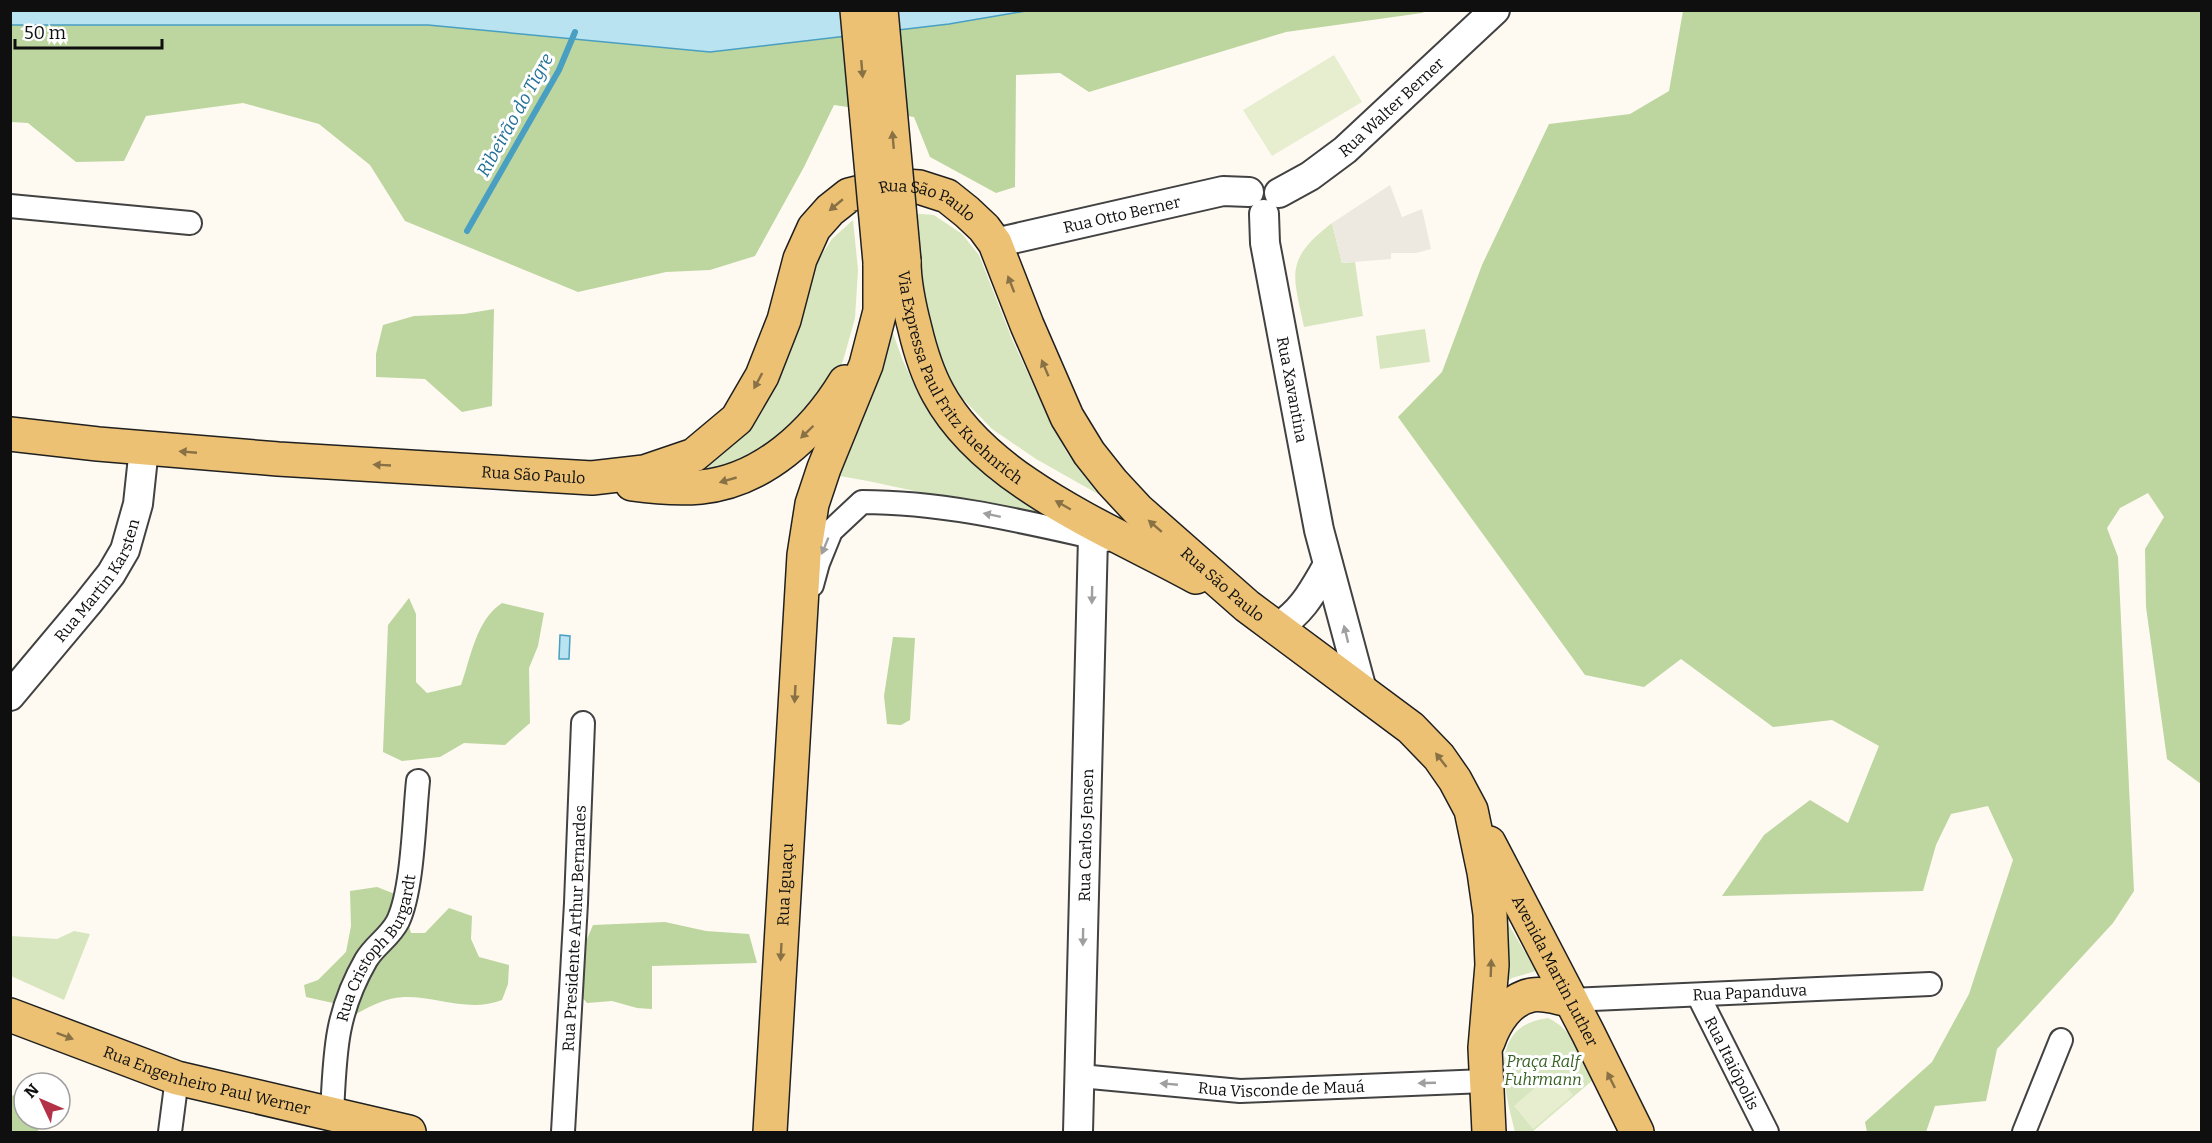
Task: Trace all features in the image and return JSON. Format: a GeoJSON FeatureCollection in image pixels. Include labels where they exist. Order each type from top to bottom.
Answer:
{"type":"FeatureCollection","features":[{"type":"Feature","properties":{"kind":"main road","name":"Via Expressa Paul Fritz Kuehnrich"},"geometry":{"type":"LineString","coordinates":[[857,10],[892,262],[904,276],[920,351],[938,394],[965,432],[993,459],[1020,480],[1131,545],[1247,606]]}},
{"type":"Feature","properties":{"kind":"main road","name":"Via Expressa Paul Fritz Kuehnrich"},"geometry":{"type":"LineString","coordinates":[[799,636],[804,555],[812,504],[866,364],[892,262],[881,10]]}},
{"type":"Feature","properties":{"kind":"main road","name":"Rua São Paulo"},"geometry":{"type":"LineString","coordinates":[[10,434],[278,459],[592,478],[644,472],[694,456],[737,419],[762,376],[784,320],[800,259],[814,228],[830,210],[849,195],[889,185],[919,187],[947,196],[984,228],[995,243],[1067,417],[1089,453],[1112,482],[1138,510],[1247,606],[1411,728],[1439,757],[1455,780],[1471,810],[1490,914],[1492,965],[1485,1048],[1485,1081],[1490,1130]]}},
{"type":"Feature","properties":{"kind":"main road"},"geometry":{"type":"LineString","coordinates":[[592,478],[652,487],[701,487],[734,480],[762,467],[797,442],[832,403],[856,364],[880,310]]}},
{"type":"Feature","properties":{"kind":"main road","name":"Rua Iguaçu"},"geometry":{"type":"LineString","coordinates":[[770,1132],[799,636]]}},
{"type":"Feature","properties":{"kind":"main road","name":"Avenida Martin Luther"},"geometry":{"type":"LineString","coordinates":[[1471,810],[1637,1132]]}},
{"type":"Feature","properties":{"kind":"main road","name":"Rua São Paulo"},"geometry":{"type":"LineString","coordinates":[[1485,1048],[1496,1022],[1510,1006],[1531,995],[1570,1000]]}},
{"type":"Feature","properties":{"kind":"main road","name":"Rua Engenheiro Paul Werner"},"geometry":{"type":"LineString","coordinates":[[10,1016],[177,1078],[409,1132]]}},
{"type":"Feature","properties":{"kind":"street","name":"Rua Walter Berner"},"geometry":{"type":"LineString","coordinates":[[1264,200],[1310,176],[1345,150],[1495,10]]}},
{"type":"Feature","properties":{"kind":"street","name":"Rua Otto Berner"},"geometry":{"type":"LineString","coordinates":[[995,243],[1223,191],[1264,200]]}},
{"type":"Feature","properties":{"kind":"street","name":"Rua Xavantina"},"geometry":{"type":"LineString","coordinates":[[1264,200],[1264,243],[1319,530],[1362,690]]}},
{"type":"Feature","properties":{"kind":"street"},"geometry":{"type":"LineString","coordinates":[[10,206],[190,223]]}},
{"type":"Feature","properties":{"kind":"street","name":"Rua Martin Karsten"},"geometry":{"type":"LineString","coordinates":[[10,696],[94,596],[111,574],[125,550],[138,504],[144,448]]}},
{"type":"Feature","properties":{"kind":"street"},"geometry":{"type":"LineString","coordinates":[[799,636],[818,563],[831,531],[862,502],[890,502],[974,511],[1131,545]]}},
{"type":"Feature","properties":{"kind":"street","name":"Rua Carlos Jensen"},"geometry":{"type":"LineString","coordinates":[[1078,1132],[1093,537]]}},
{"type":"Feature","properties":{"kind":"street"},"geometry":{"type":"LineString","coordinates":[[1277,628],[1302,608],[1328,565]]}},
{"type":"Feature","properties":{"kind":"street","name":"Rua Presidente Arthur Bernardes"},"geometry":{"type":"LineString","coordinates":[[563,1132],[583,723]]}},
{"type":"Feature","properties":{"kind":"street","name":"Rua Cristoph Burgardt"},"geometry":{"type":"LineString","coordinates":[[332,1114],[335,1042],[342,1011],[370,954],[389,936],[399,920],[406,893],[418,781]]}},
{"type":"Feature","properties":{"kind":"street","name":"Rua Papanduva"},"geometry":{"type":"LineString","coordinates":[[1570,1000],[1930,984]]}},
{"type":"Feature","properties":{"kind":"street","name":"Rua Itaiópolis"},"geometry":{"type":"LineString","coordinates":[[1698,994],[1767,1132]]}},
{"type":"Feature","properties":{"kind":"street"},"geometry":{"type":"LineString","coordinates":[[2024,1132],[2061,1040]]}},
{"type":"Feature","properties":{"kind":"street","name":"Rua Visconde de Mauá"},"geometry":{"type":"LineString","coordinates":[[1080,1076],[1240,1091],[1485,1081]]}},
{"type":"Feature","properties":{"kind":"street"},"geometry":{"type":"LineString","coordinates":[[170,1132],[177,1078]]}},
{"type":"Feature","properties":{"kind":"green space"},"geometry":{"type":"Polygon","coordinates":[[[1026,11],[1426,11],[1286,32],[1089,92],[1060,73],[1016,75],[1015,187],[996,193],[930,157],[914,117],[834,105],[804,167],[755,256],[710,270],[666,272],[578,292],[405,221],[370,165],[319,124],[243,103],[146,116],[124,161],[76,162],[28,123],[11,122],[10,25],[428,25],[710,52],[949,24],[1026,11]]]}},
{"type":"Feature","properties":{"kind":"green space"},"geometry":{"type":"Polygon","coordinates":[[[1683,11],[2201,11],[2201,784],[2167,759],[2146,607],[2145,549],[2164,517],[2148,493],[2120,508],[2107,528],[2118,557],[2134,891],[2113,923],[1997,1049],[1986,1101],[1935,1106],[1926,1132],[1867,1132],[1865,1122],[1932,1062],[1969,994],[2013,860],[1988,806],[1951,814],[1936,845],[1923,891],[1722,896],[1764,835],[1810,800],[1848,823],[1879,746],[1832,720],[1773,727],[1681,659],[1644,687],[1585,675],[1398,417],[1442,372],[1482,265],[1549,124],[1630,114],[1669,91],[1683,11]]]}},
{"type":"Feature","properties":{"kind":"green space"},"geometry":{"type":"Polygon","coordinates":[[[1334,55],[1362,102],[1272,156],[1243,110],[1334,55]]]}},
{"type":"Feature","properties":{"kind":"green space"},"geometry":{"type":"Polygon","coordinates":[[[909,213],[934,215],[962,234],[979,255],[1012,339],[1050,421],[1067,453],[1098,494],[1036,459],[992,429],[963,399],[931,348],[909,213]]]}},
{"type":"Feature","properties":{"kind":"green space"},"geometry":{"type":"Polygon","coordinates":[[[853,220],[858,270],[855,318],[843,361],[809,416],[748,465],[694,475],[801,308],[818,260],[832,239],[853,220]]]}},
{"type":"Feature","properties":{"kind":"green space"},"geometry":{"type":"Polygon","coordinates":[[[1332,223],[1342,263],[1355,262],[1363,316],[1304,327],[1295,281],[1296,269],[1299,258],[1306,247],[1332,223]]]}},
{"type":"Feature","properties":{"kind":"green space"},"geometry":{"type":"Polygon","coordinates":[[[494,309],[492,406],[462,412],[425,379],[376,377],[376,354],[383,325],[414,316],[464,314],[494,309]]]}},
{"type":"Feature","properties":{"kind":"green space"},"geometry":{"type":"Polygon","coordinates":[[[890,325],[918,393],[943,432],[991,480],[1054,521],[834,475],[890,325]]]}},
{"type":"Feature","properties":{"kind":"green space"},"geometry":{"type":"Polygon","coordinates":[[[1425,329],[1430,362],[1380,369],[1376,336],[1425,329]]]}},
{"type":"Feature","properties":{"kind":"green space"},"geometry":{"type":"Polygon","coordinates":[[[409,598],[416,614],[416,682],[427,693],[461,685],[480,629],[493,610],[502,603],[544,613],[538,646],[529,668],[530,723],[505,745],[464,743],[440,757],[402,761],[383,752],[388,625],[409,598]]]}},
{"type":"Feature","properties":{"kind":"green space"},"geometry":{"type":"Polygon","coordinates":[[[893,637],[915,638],[910,720],[901,725],[887,724],[884,696],[893,637]]]}},
{"type":"Feature","properties":{"kind":"green space"},"geometry":{"type":"Polygon","coordinates":[[[377,887],[400,896],[411,933],[425,933],[449,908],[472,916],[471,939],[479,957],[509,965],[508,984],[502,1000],[477,1005],[416,997],[395,998],[370,1007],[339,1024],[333,1003],[306,997],[304,985],[318,980],[346,952],[351,926],[350,891],[377,887]]]}},
{"type":"Feature","properties":{"kind":"green space"},"geometry":{"type":"Polygon","coordinates":[[[1506,920],[1536,971],[1512,978],[1504,984],[1506,920]]]}},
{"type":"Feature","properties":{"kind":"green space"},"geometry":{"type":"Polygon","coordinates":[[[665,922],[706,931],[749,934],[757,963],[652,966],[652,1009],[637,1008],[612,1001],[587,1003],[582,997],[580,983],[584,969],[583,948],[593,925],[665,922]]]}},
{"type":"Feature","properties":{"kind":"green space"},"geometry":{"type":"Polygon","coordinates":[[[74,931],[90,934],[64,1000],[11,976],[11,936],[57,939],[74,931]]]}},
{"type":"Feature","properties":{"kind":"green space","name":"Praça Ralf Fuhrmann"},"geometry":{"type":"Polygon","coordinates":[[[1548,1018],[1557,1023],[1570,1036],[1593,1080],[1532,1132],[1515,1132],[1504,1080],[1507,1047],[1515,1033],[1528,1023],[1548,1018]]]}},
{"type":"Feature","properties":{"kind":"green space"},"geometry":{"type":"Polygon","coordinates":[[[1553,1072],[1573,1095],[1533,1129],[1514,1106],[1553,1072]]]}},
{"type":"Feature","properties":{"kind":"green space"},"geometry":{"type":"Polygon","coordinates":[[[11,1096],[12,1131],[37,1132],[11,1132],[11,1096]]]}},
{"type":"Feature","properties":{"kind":"shaded area"},"geometry":{"type":"Polygon","coordinates":[[[1390,185],[1402,217],[1422,209],[1431,249],[1416,253],[1391,253],[1391,259],[1342,263],[1332,223],[1390,185]]]}},
{"type":"Feature","properties":{"kind":"water"},"geometry":{"type":"Polygon","coordinates":[[[10,11],[1026,11],[949,24],[710,52],[428,25],[11,25],[10,11]]]}},
{"type":"Feature","properties":{"kind":"water"},"geometry":{"type":"Polygon","coordinates":[[[560,635],[570,636],[569,659],[559,659],[560,635]]]}},
{"type":"Feature","properties":{"kind":"waterway","name":"Ribeirão do Tigre"},"geometry":{"type":"LineString","coordinates":[[467,231],[559,70],[575,32]]}}]}
